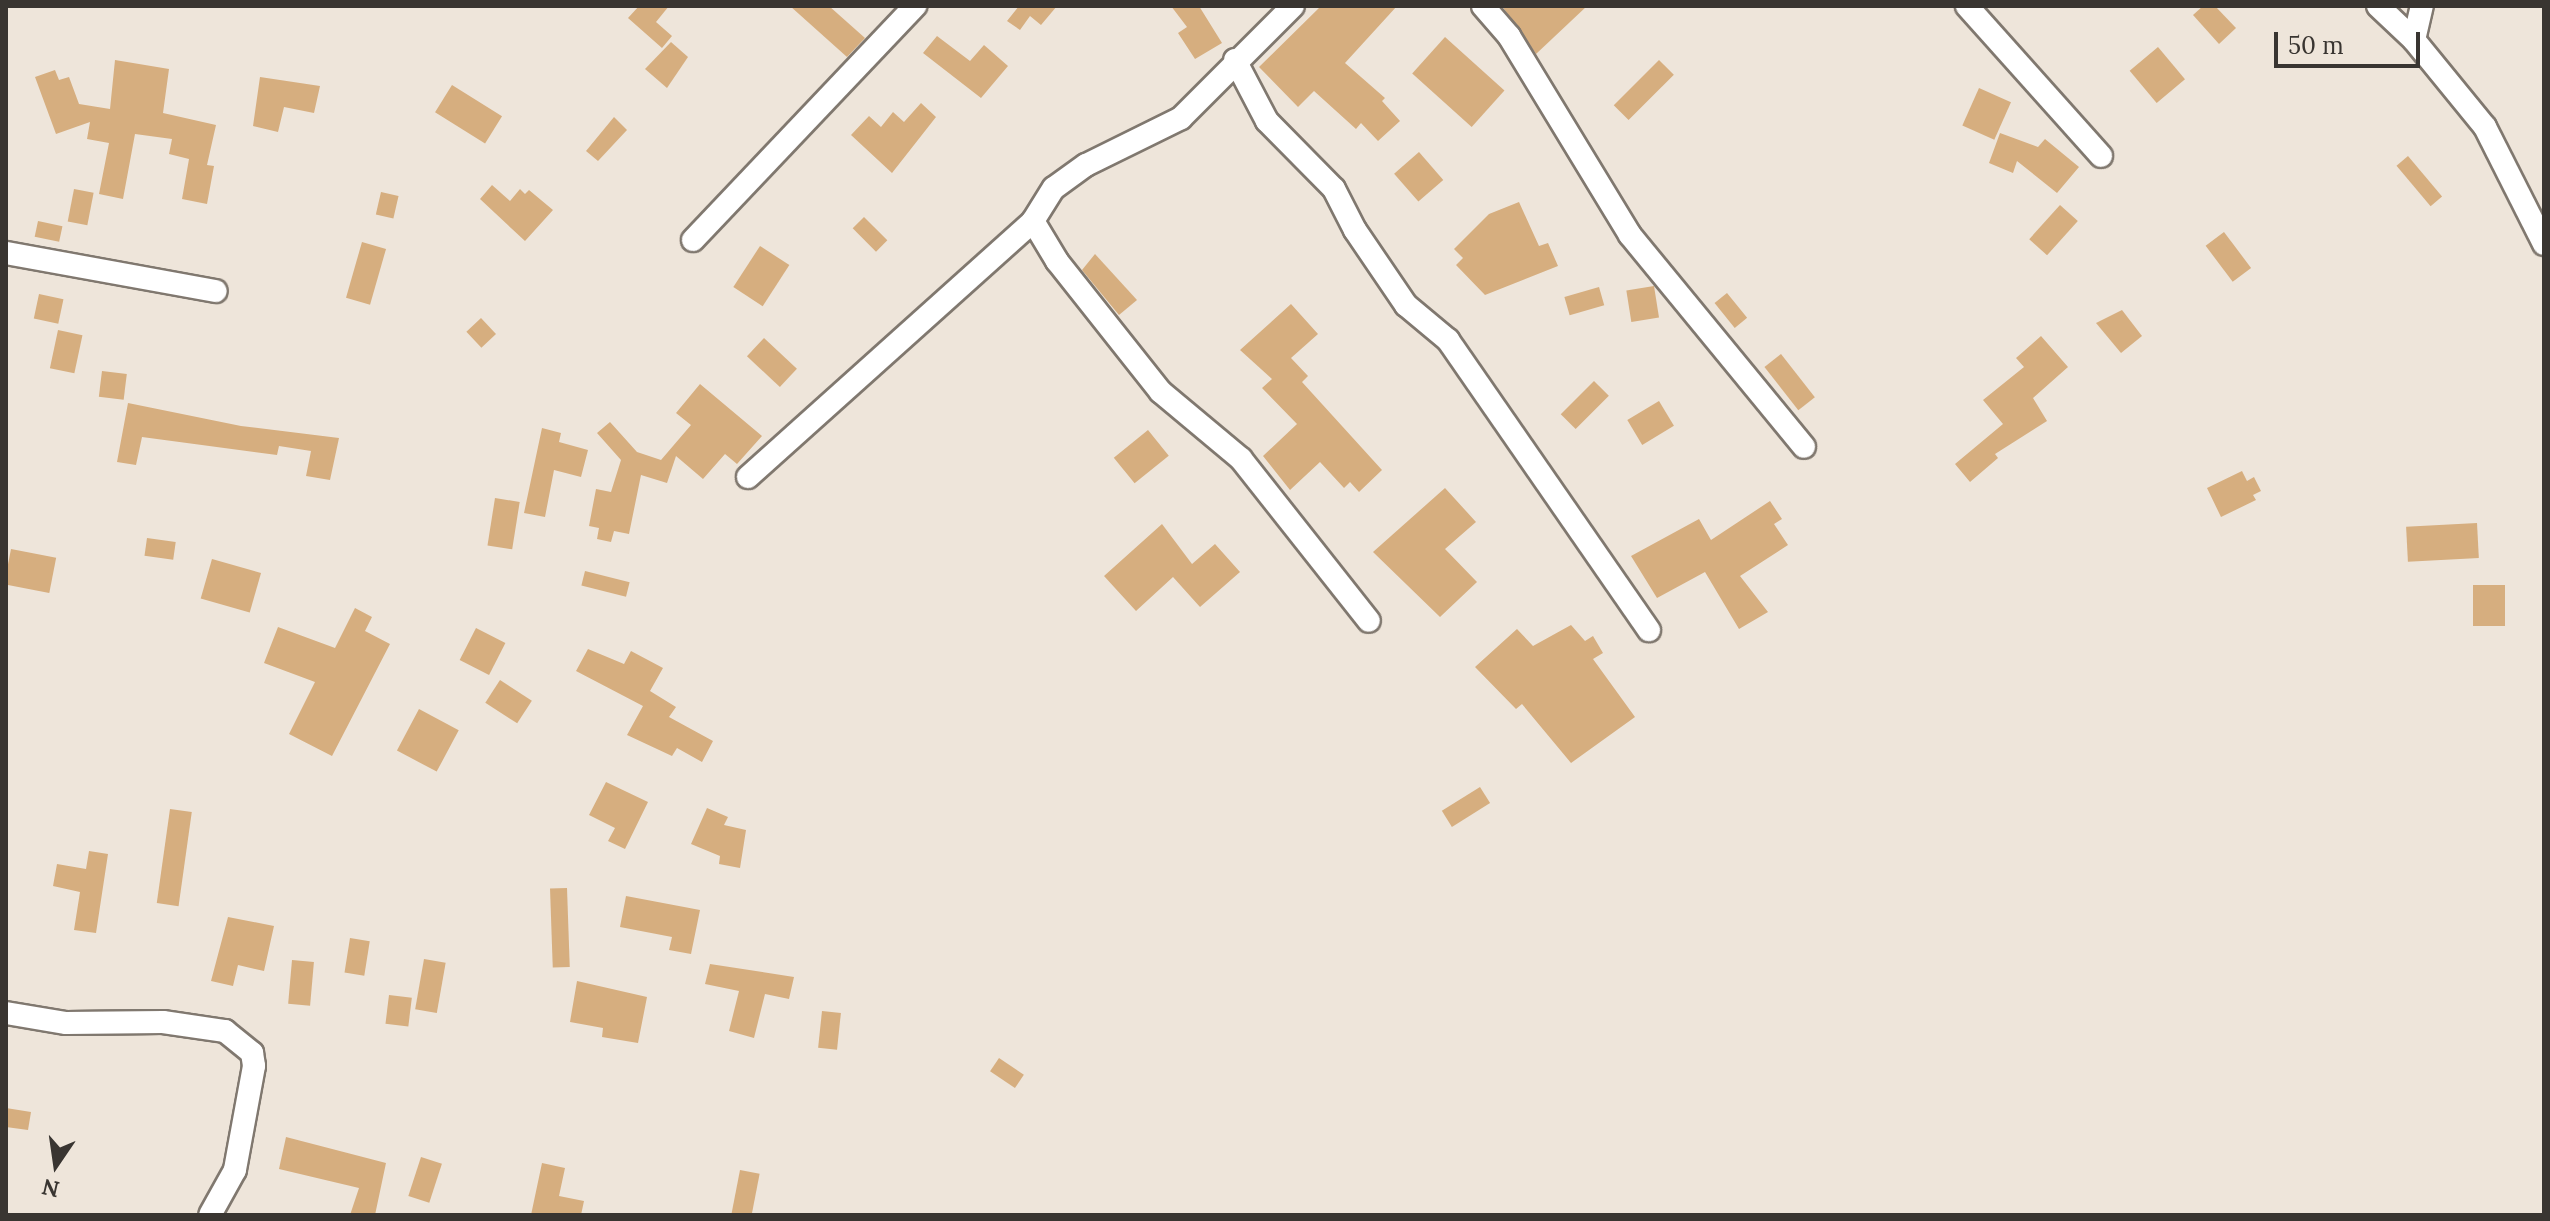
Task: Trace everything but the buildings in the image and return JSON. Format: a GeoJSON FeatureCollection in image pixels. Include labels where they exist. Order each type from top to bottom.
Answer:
{"type":"FeatureCollection","features":[{"type":"Feature","properties":{"kind":"street"},"geometry":{"type":"LineString","coordinates":[[693,240],[915,6]]}},
{"type":"Feature","properties":{"kind":"street"},"geometry":{"type":"LineString","coordinates":[[748,477],[1033,221],[1054,188],[1086,165],[1181,118],[1235,60],[1293,6]]}},
{"type":"Feature","properties":{"kind":"street"},"geometry":{"type":"LineString","coordinates":[[1483,6],[1509,36],[1630,235],[1804,447]]}},
{"type":"Feature","properties":{"kind":"street"},"geometry":{"type":"LineString","coordinates":[[1967,6],[2101,156]]}},
{"type":"Feature","properties":{"kind":"street"},"geometry":{"type":"LineString","coordinates":[[2378,6],[2414,40],[2485,127],[2544,244]]}},
{"type":"Feature","properties":{"kind":"street"},"geometry":{"type":"LineString","coordinates":[[2414,40],[2422,6]]}},
{"type":"Feature","properties":{"kind":"street"},"geometry":{"type":"LineString","coordinates":[[1235,60],[1267,121],[1307,155],[1334,189],[1406,305],[1448,340],[1649,630]]}},
{"type":"Feature","properties":{"kind":"street"},"geometry":{"type":"LineString","coordinates":[[1033,221],[1057,261],[1161,392],[1241,459],[1369,621]]}},
{"type":"Feature","properties":{"kind":"street"},"geometry":{"type":"LineString","coordinates":[[6,253],[216,291]]}},
{"type":"Feature","properties":{"kind":"street"},"geometry":{"type":"LineString","coordinates":[[6,1013],[66,1023],[163,1022],[225,1031],[252,1053],[254,1066],[235,1170],[210,1215]]}}]}
